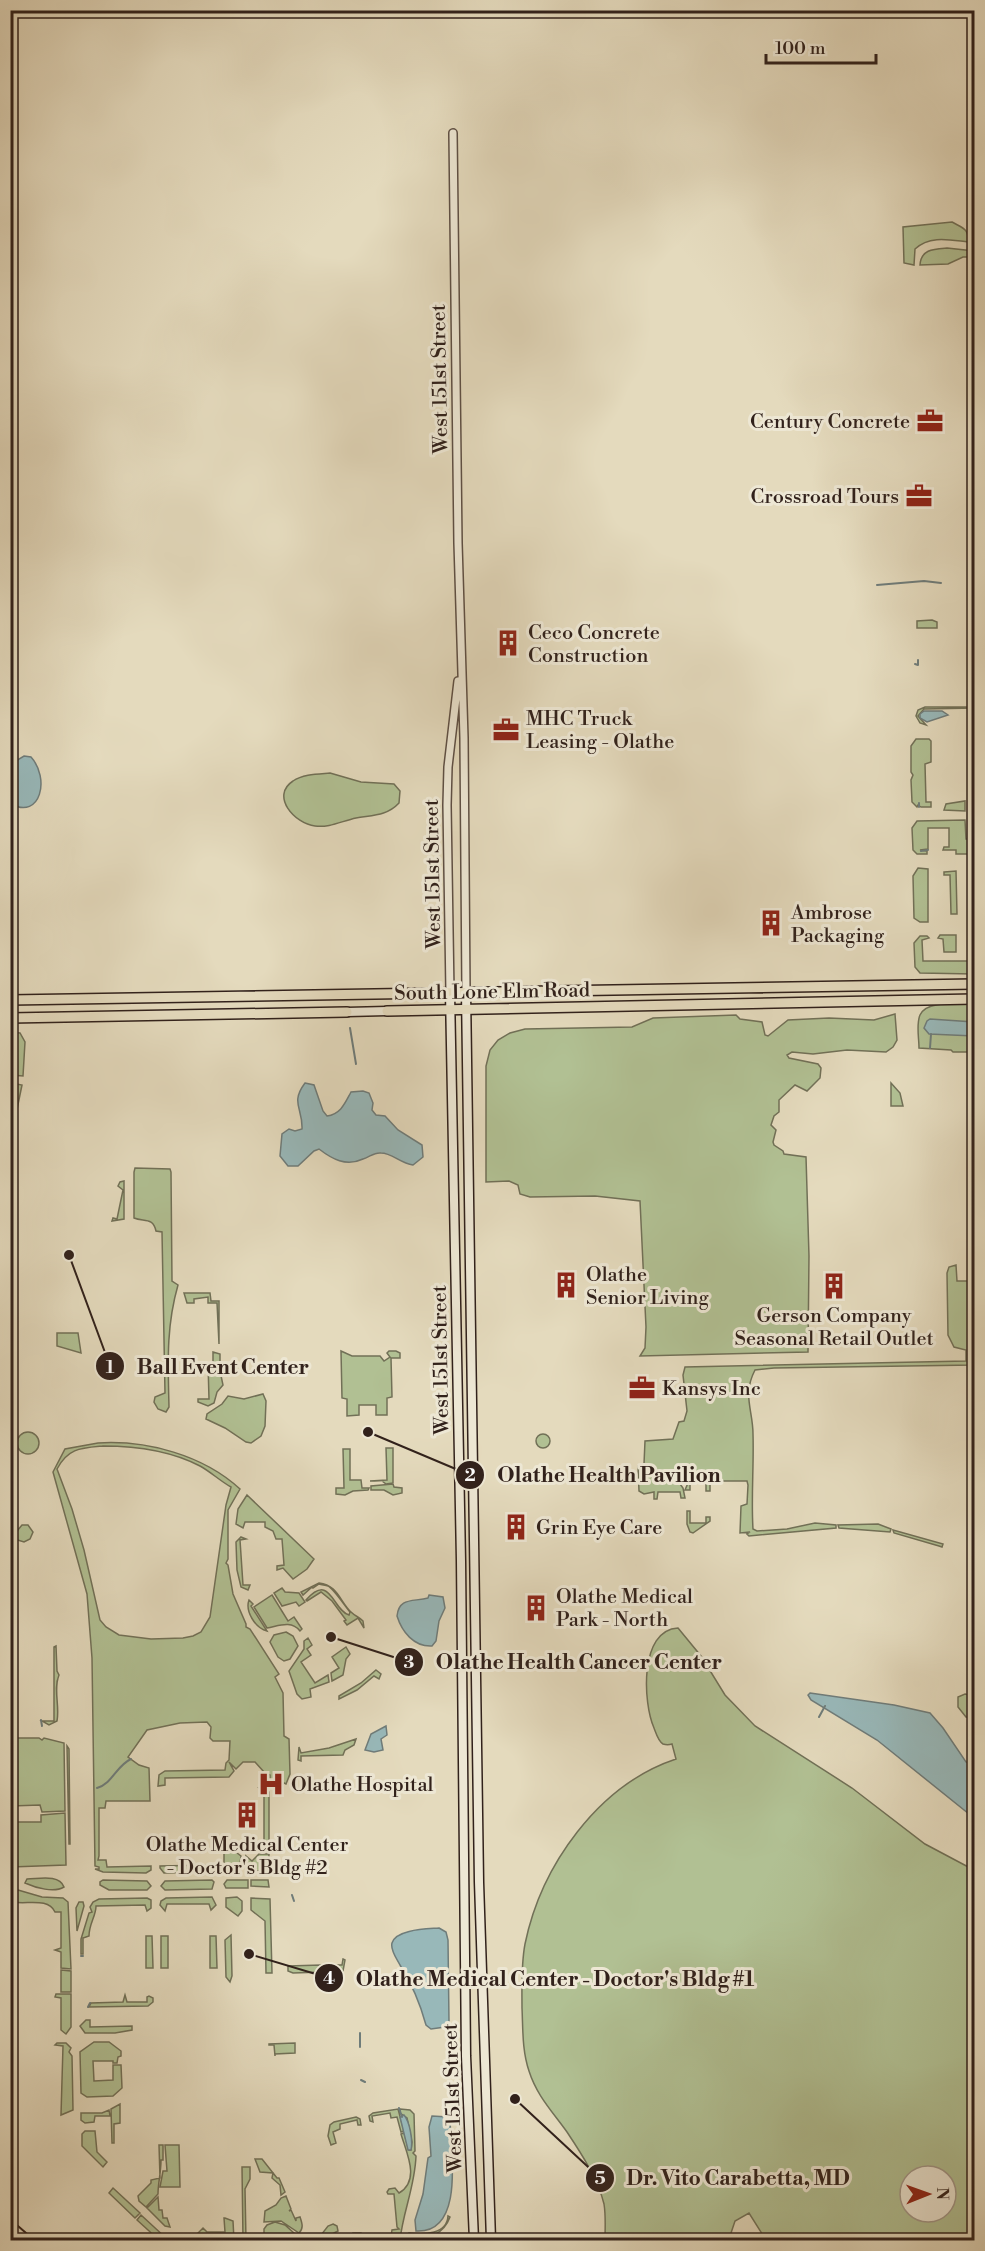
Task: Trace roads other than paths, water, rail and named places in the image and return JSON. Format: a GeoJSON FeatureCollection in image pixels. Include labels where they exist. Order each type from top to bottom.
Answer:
{"type":"FeatureCollection","features":[{"type":"Feature","properties":{"kind":"highway"},"geometry":{"type":"LineString","coordinates":[[10,2227],[25,2241]]}},
{"type":"Feature","properties":{"kind":"main road","name":"South Lone Elm Road"},"geometry":{"type":"LineString","coordinates":[[10,1000],[975,984]]}},
{"type":"Feature","properties":{"kind":"main road","name":"West 151st Street"},"geometry":{"type":"LineString","coordinates":[[466,992],[479,1905],[491,2241]]}},
{"type":"Feature","properties":{"kind":"main road","name":"West 151st Street"},"geometry":{"type":"LineString","coordinates":[[450,993],[461,1561],[466,2068],[474,2241]]}},
{"type":"Feature","properties":{"kind":"main road","name":"South Lone Elm Road"},"geometry":{"type":"LineString","coordinates":[[10,1017],[975,999]]}},
{"type":"Feature","properties":{"kind":"main road"},"geometry":{"type":"LineString","coordinates":[[456,1365],[472,1365]]}},
{"type":"Feature","properties":{"kind":"street","name":"West 151st Street"},"geometry":{"type":"LineString","coordinates":[[453,133],[464,738],[466,992]]}},
{"type":"Feature","properties":{"kind":"street","name":"West 151st Street"},"geometry":{"type":"LineString","coordinates":[[450,993],[448,767],[461,660]]}},
{"type":"Feature","properties":{"kind":"water"},"geometry":{"type":"Polygon","coordinates":[[[924,711],[942,711],[948,715],[927,722],[920,718],[920,714],[924,711]]]}},
{"type":"Feature","properties":{"kind":"water"},"geometry":{"type":"Polygon","coordinates":[[[24,756],[31,757],[37,766],[41,785],[36,802],[21,807],[11,804],[11,764],[24,756]]]}},
{"type":"Feature","properties":{"kind":"water"},"geometry":{"type":"Polygon","coordinates":[[[930,1019],[974,1022],[974,1036],[929,1034],[924,1028],[930,1019]]]}},
{"type":"Feature","properties":{"kind":"water"},"geometry":{"type":"Polygon","coordinates":[[[305,1083],[314,1085],[327,1116],[339,1110],[351,1092],[369,1093],[373,1103],[372,1110],[376,1115],[385,1116],[398,1130],[422,1145],[423,1157],[413,1165],[385,1153],[345,1162],[334,1159],[319,1149],[298,1166],[288,1166],[280,1156],[282,1134],[289,1129],[295,1131],[302,1129],[298,1096],[305,1083]]]}},
{"type":"Feature","properties":{"kind":"water"},"geometry":{"type":"Polygon","coordinates":[[[429,1595],[443,1597],[445,1608],[439,1621],[436,1641],[432,1646],[426,1646],[410,1637],[402,1628],[397,1616],[398,1610],[404,1603],[428,1598],[429,1595]]]}},
{"type":"Feature","properties":{"kind":"water"},"geometry":{"type":"Polygon","coordinates":[[[810,1693],[894,1705],[930,1713],[966,1762],[974,1766],[974,1818],[877,1740],[811,1700],[808,1695],[810,1693]]]}},
{"type":"Feature","properties":{"kind":"water"},"geometry":{"type":"Polygon","coordinates":[[[386,1726],[387,1735],[381,1739],[383,1750],[374,1752],[365,1750],[371,1734],[386,1726]]]}},
{"type":"Feature","properties":{"kind":"water"},"geometry":{"type":"Polygon","coordinates":[[[439,1928],[446,1932],[448,1940],[449,2022],[445,2027],[431,2029],[426,2025],[415,1994],[394,1954],[392,1943],[395,1938],[406,1932],[439,1928]]]}},
{"type":"Feature","properties":{"kind":"water"},"geometry":{"type":"Polygon","coordinates":[[[404,2115],[408,2122],[412,2142],[411,2150],[408,2150],[400,2117],[404,2115]]]}},
{"type":"Feature","properties":{"kind":"water"},"geometry":{"type":"Polygon","coordinates":[[[432,2116],[448,2117],[450,2120],[452,2188],[449,2205],[442,2219],[432,2228],[416,2231],[415,2220],[423,2194],[428,2158],[431,2156],[429,2127],[432,2116]]]}},
{"type":"Feature","properties":{"kind":"waterway"},"geometry":{"type":"LineString","coordinates":[[877,585],[924,581],[941,583]]}},
{"type":"Feature","properties":{"kind":"waterway"},"geometry":{"type":"LineString","coordinates":[[915,664],[918,665],[918,660]]}},
{"type":"Feature","properties":{"kind":"waterway"},"geometry":{"type":"LineString","coordinates":[[921,851],[928,850]]}},
{"type":"Feature","properties":{"kind":"waterway"},"geometry":{"type":"LineString","coordinates":[[350,1028],[356,1064]]}},
{"type":"Feature","properties":{"kind":"waterway"},"geometry":{"type":"LineString","coordinates":[[930,1048],[931,1034]]}},
{"type":"Feature","properties":{"kind":"waterway"},"geometry":{"type":"LineString","coordinates":[[819,1717],[825,1706]]}},
{"type":"Feature","properties":{"kind":"waterway"},"geometry":{"type":"LineString","coordinates":[[41,1720],[42,1726]]}},
{"type":"Feature","properties":{"kind":"waterway"},"geometry":{"type":"LineString","coordinates":[[97,1788],[107,1782],[131,1759]]}},
{"type":"Feature","properties":{"kind":"waterway"},"geometry":{"type":"LineString","coordinates":[[292,1895],[294,1901]]}},
{"type":"Feature","properties":{"kind":"waterway"},"geometry":{"type":"LineString","coordinates":[[88,2007],[90,2003]]}},
{"type":"Feature","properties":{"kind":"waterway"},"geometry":{"type":"LineString","coordinates":[[360,2033],[360,2047]]}},
{"type":"Feature","properties":{"kind":"waterway"},"geometry":{"type":"LineString","coordinates":[[361,2080],[365,2082]]}},
{"type":"Feature","properties":{"kind":"waterway"},"geometry":{"type":"LineString","coordinates":[[399,2108],[402,2117]]}},
{"type":"Feature","properties":{"kind":"place","name":"Century Concrete"},"geometry":{"type":"Point","coordinates":[930,421]}},
{"type":"Feature","properties":{"kind":"place","name":"Crossroad Tours"},"geometry":{"type":"Point","coordinates":[919,496]}},
{"type":"Feature","properties":{"kind":"place","name":"Ceco Concrete Construction"},"geometry":{"type":"Point","coordinates":[508,643]}},
{"type":"Feature","properties":{"kind":"place","name":"MHC Truck Leasing - Olathe"},"geometry":{"type":"Point","coordinates":[506,730]}},
{"type":"Feature","properties":{"kind":"place","name":"Ambrose Packaging"},"geometry":{"type":"Point","coordinates":[771,923]}},
{"type":"Feature","properties":{"kind":"place","name":"Ball Event Center"},"geometry":{"type":"Point","coordinates":[69,1255]}},
{"type":"Feature","properties":{"kind":"place","name":"Olathe Senior Living"},"geometry":{"type":"Point","coordinates":[566,1285]}},
{"type":"Feature","properties":{"kind":"place","name":"Gerson Company Seasonal Retail Outlet"},"geometry":{"type":"Point","coordinates":[834,1286]}},
{"type":"Feature","properties":{"kind":"place","name":"Kansys Inc"},"geometry":{"type":"Point","coordinates":[642,1388]}},
{"type":"Feature","properties":{"kind":"place","name":"Olathe Health Pavilion"},"geometry":{"type":"Point","coordinates":[368,1432]}},
{"type":"Feature","properties":{"kind":"place","name":"Grin Eye Care"},"geometry":{"type":"Point","coordinates":[516,1527]}},
{"type":"Feature","properties":{"kind":"place","name":"Olathe Medical Park - North"},"geometry":{"type":"Point","coordinates":[536,1608]}},
{"type":"Feature","properties":{"kind":"place","name":"Olathe Health Cancer Center"},"geometry":{"type":"Point","coordinates":[331,1637]}},
{"type":"Feature","properties":{"kind":"place","name":"Olathe Hospital"},"geometry":{"type":"Point","coordinates":[271,1784]}},
{"type":"Feature","properties":{"kind":"place","name":"Olathe Medical Center - Doctor's Bldg #2"},"geometry":{"type":"Point","coordinates":[247,1815]}},
{"type":"Feature","properties":{"kind":"place","name":"Olathe Medical Center - Doctor's Bldg #1"},"geometry":{"type":"Point","coordinates":[249,1954]}},
{"type":"Feature","properties":{"kind":"place","name":"Dr. Vito Carabetta, MD"},"geometry":{"type":"Point","coordinates":[515,2099]}}]}
